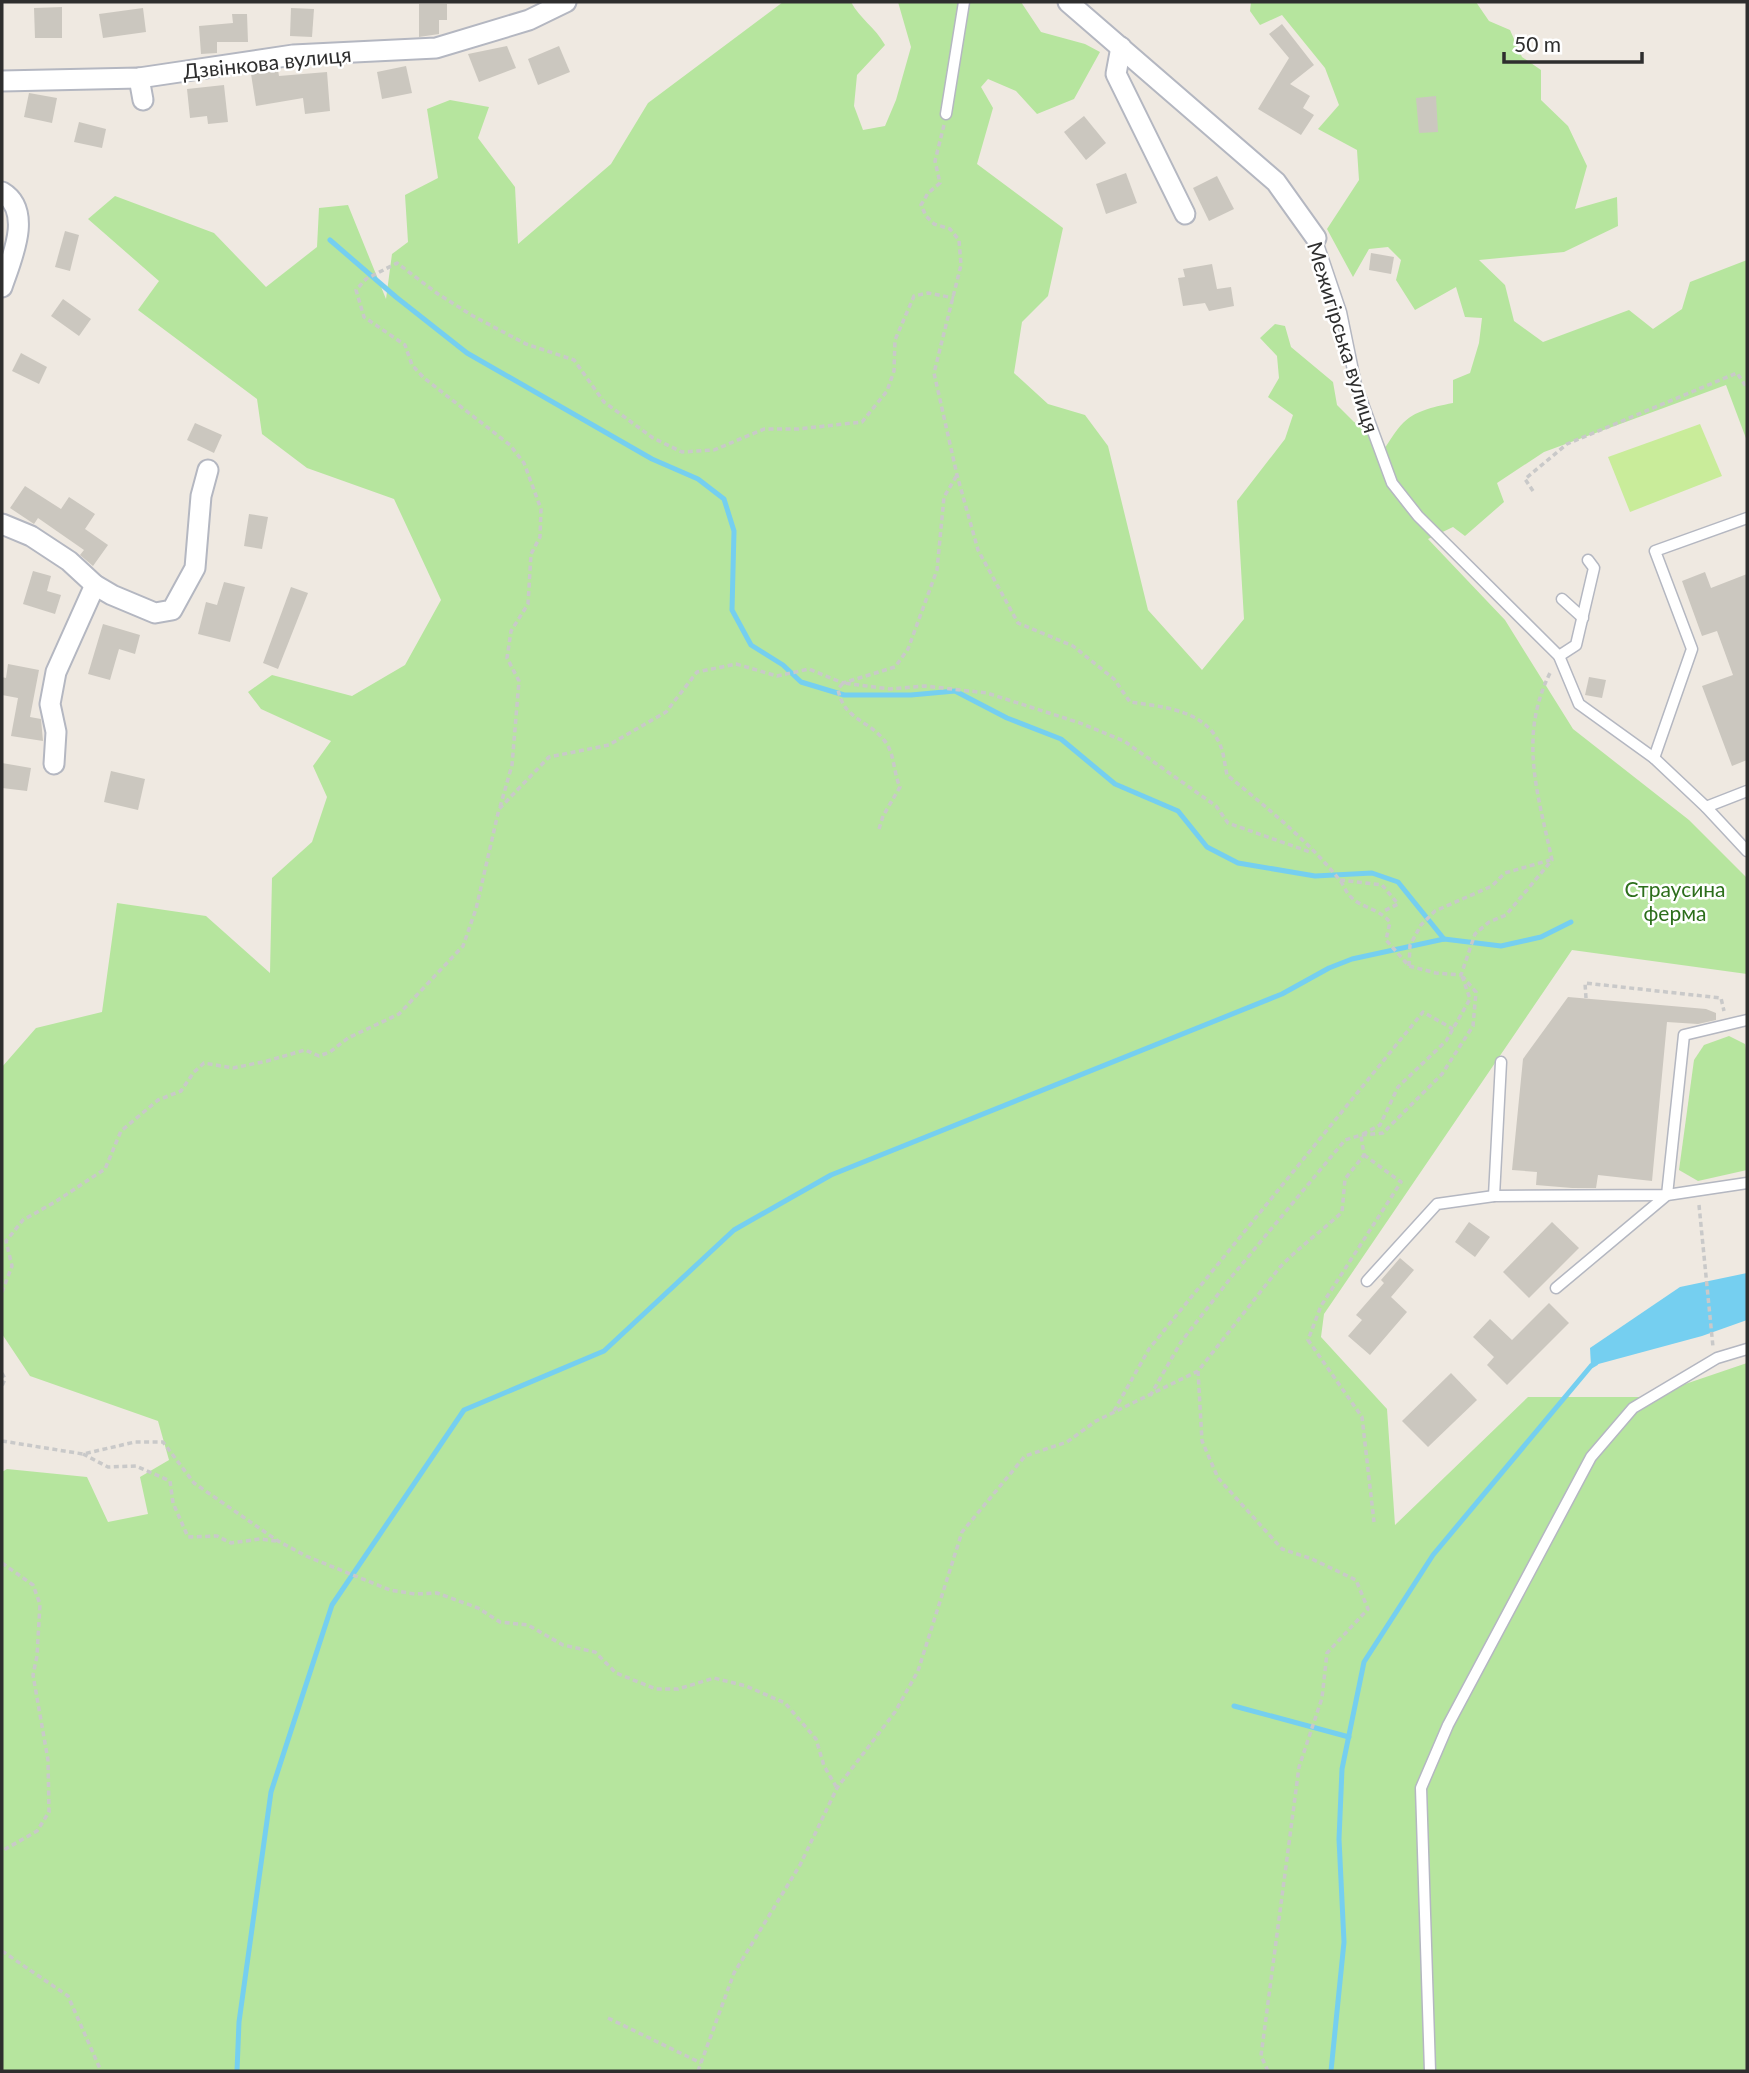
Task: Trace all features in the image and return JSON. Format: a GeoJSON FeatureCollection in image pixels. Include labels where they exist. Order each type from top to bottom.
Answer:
{"type":"FeatureCollection","features":[{"type":"Feature","properties":{"kind":"street","name":"Дзвінкова вулиця"},"geometry":{"type":"LineString","coordinates":[[2,82],[139,78],[293,55],[436,48],[529,20],[566,2]]}},
{"type":"Feature","properties":{"kind":"street","name":"Межигірська вулиця"},"geometry":{"type":"LineString","coordinates":[[1069,2],[1276,181],[1316,238]]}},
{"type":"Feature","properties":{"kind":"street"},"geometry":{"type":"LineString","coordinates":[[1121,47],[1116,74],[1185,214]]}},
{"type":"Feature","properties":{"kind":"street"},"geometry":{"type":"LineString","coordinates":[[139,78],[144,100]]}},
{"type":"Feature","properties":{"kind":"street"},"geometry":{"type":"LineString","coordinates":[[2,192],[10,197],[19,221],[15,251],[2,287]]}},
{"type":"Feature","properties":{"kind":"street"},"geometry":{"type":"LineString","coordinates":[[2,524],[31,536],[69,561],[94,585],[155,613],[172,610],[195,568],[201,495],[208,470]]}},
{"type":"Feature","properties":{"kind":"street"},"geometry":{"type":"LineString","coordinates":[[54,764],[56,732],[50,704],[56,672],[94,585]]}},
{"type":"Feature","properties":{"kind":"lane"},"geometry":{"type":"LineString","coordinates":[[946,114],[964,2]]}},
{"type":"Feature","properties":{"kind":"lane","name":"Межигірська вулиця"},"geometry":{"type":"LineString","coordinates":[[1316,238],[1341,313],[1356,385],[1392,483],[1418,516],[1559,656],[1579,704],[1654,758]]}},
{"type":"Feature","properties":{"kind":"lane"},"geometry":{"type":"LineString","coordinates":[[1747,517],[1655,551],[1692,649],[1654,758],[1706,807],[1747,851]]}},
{"type":"Feature","properties":{"kind":"lane"},"geometry":{"type":"LineString","coordinates":[[1559,656],[1576,645],[1594,568],[1588,560]]}},
{"type":"Feature","properties":{"kind":"lane"},"geometry":{"type":"LineString","coordinates":[[1562,599],[1583,618]]}},
{"type":"Feature","properties":{"kind":"lane"},"geometry":{"type":"LineString","coordinates":[[1706,807],[1747,791]]}},
{"type":"Feature","properties":{"kind":"lane"},"geometry":{"type":"LineString","coordinates":[[1556,1288],[1667,1195],[1684,1035],[1747,1020]]}},
{"type":"Feature","properties":{"kind":"lane"},"geometry":{"type":"LineString","coordinates":[[1494,1196],[1501,1062]]}},
{"type":"Feature","properties":{"kind":"lane"},"geometry":{"type":"LineString","coordinates":[[1367,1282],[1437,1204],[1494,1196],[1667,1195],[1747,1183]]}},
{"type":"Feature","properties":{"kind":"lane"},"geometry":{"type":"LineString","coordinates":[[1430,2071],[1421,1788],[1448,1725],[1591,1457],[1633,1408],[1717,1358],[1747,1349]]}},
{"type":"Feature","properties":{"kind":"path"},"geometry":{"type":"LineString","coordinates":[[946,114],[935,161],[940,183],[928,193],[921,205],[934,224],[950,229],[959,240],[961,265],[934,373],[957,475],[978,550],[1018,623],[1073,646],[1114,679],[1130,702],[1168,707],[1203,720],[1221,746],[1227,775],[1314,853],[1340,880],[1350,898],[1382,912],[1390,922],[1385,940],[1409,967],[1461,975],[1476,992],[1473,1026],[1442,1074],[1383,1133],[1361,1135]]}},
{"type":"Feature","properties":{"kind":"path"},"geometry":{"type":"LineString","coordinates":[[2,1292],[12,1266],[6,1241],[23,1220],[105,1169],[121,1130],[158,1100],[181,1091],[204,1063],[233,1068],[305,1049],[319,1056],[330,1052],[348,1038],[399,1014],[463,946],[476,909],[512,765],[519,681],[507,658],[511,631],[528,604],[531,554],[540,537],[541,509],[524,463],[510,445],[424,379],[412,365],[405,345],[364,317],[356,290],[366,279],[397,263],[473,316],[526,344],[574,360],[604,402],[653,438],[682,452],[714,450],[764,429],[798,429],[862,422],[887,391],[894,371],[895,340],[914,296],[928,293],[954,298]]}},
{"type":"Feature","properties":{"kind":"path"},"geometry":{"type":"LineString","coordinates":[[1533,491],[1525,479],[1567,444],[1737,373],[1747,388]]}},
{"type":"Feature","properties":{"kind":"path"},"geometry":{"type":"LineString","coordinates":[[879,829],[883,816],[900,787],[894,761],[886,741],[844,708],[838,689],[843,683],[895,667],[908,649],[937,570],[944,497],[957,475]]}},
{"type":"Feature","properties":{"kind":"path"},"geometry":{"type":"LineString","coordinates":[[1552,860],[1534,774],[1533,737],[1539,696],[1559,656]]}},
{"type":"Feature","properties":{"kind":"path"},"geometry":{"type":"LineString","coordinates":[[499,809],[548,757],[610,745],[666,712],[697,672],[736,664],[777,676],[809,669],[843,683],[890,689],[925,687],[987,693],[1080,723],[1124,741],[1216,806],[1228,823],[1314,853]]}},
{"type":"Feature","properties":{"kind":"path"},"geometry":{"type":"LineString","coordinates":[[1409,967],[1410,945],[1421,925],[1435,911],[1492,886],[1505,873],[1552,860]]}},
{"type":"Feature","properties":{"kind":"path"},"geometry":{"type":"LineString","coordinates":[[1150,1396],[1181,1342],[1345,1140],[1380,1125],[1398,1087],[1446,1041],[1470,999],[1461,975],[1475,934],[1489,922],[1506,915],[1552,860]]}},
{"type":"Feature","properties":{"kind":"path"},"geometry":{"type":"LineString","coordinates":[[1340,880],[1382,885],[1398,904],[1382,912]]}},
{"type":"Feature","properties":{"kind":"path"},"geometry":{"type":"LineString","coordinates":[[1586,999],[1585,983],[1721,998],[1726,1025]]}},
{"type":"Feature","properties":{"kind":"path"},"geometry":{"type":"LineString","coordinates":[[1113,1413],[1149,1349],[1423,1012],[1453,1029]]}},
{"type":"Feature","properties":{"kind":"path"},"geometry":{"type":"LineString","coordinates":[[1361,1135],[1364,1155],[1401,1182],[1321,1306],[1308,1340],[1362,1417],[1374,1522]]}},
{"type":"Feature","properties":{"kind":"path"},"geometry":{"type":"LineString","coordinates":[[698,2071],[734,1973],[800,1865],[837,1788],[895,1712],[918,1671],[962,1532],[1025,1456],[1067,1442],[1096,1421],[1198,1371],[1280,1267],[1342,1212],[1345,1179],[1364,1155]]}},
{"type":"Feature","properties":{"kind":"path"},"geometry":{"type":"LineString","coordinates":[[1698,1191],[1712,1344]]}},
{"type":"Feature","properties":{"kind":"path"},"geometry":{"type":"LineString","coordinates":[[1198,1371],[1202,1441],[1218,1478],[1282,1549],[1312,1559],[1356,1580],[1368,1609],[1326,1653],[1322,1698],[1299,1767],[1261,2056],[1268,2071]]}},
{"type":"Feature","properties":{"kind":"path"},"geometry":{"type":"LineString","coordinates":[[2,1373],[5,1379],[2,1386]]}},
{"type":"Feature","properties":{"kind":"path"},"geometry":{"type":"LineString","coordinates":[[2,1441],[83,1454],[108,1467],[136,1466],[170,1481],[173,1503],[187,1537],[216,1536],[231,1543],[260,1539],[278,1541]]}},
{"type":"Feature","properties":{"kind":"path"},"geometry":{"type":"LineString","coordinates":[[83,1454],[135,1441],[163,1442],[194,1483],[278,1541],[306,1556],[390,1590],[415,1594],[437,1593],[478,1608],[500,1622],[528,1625],[563,1645],[595,1652],[616,1673],[656,1689],[677,1689],[714,1678],[746,1686],[785,1703],[816,1739],[824,1766],[837,1788]]}},
{"type":"Feature","properties":{"kind":"path"},"geometry":{"type":"LineString","coordinates":[[2,1563],[33,1585],[40,1604],[33,1675],[48,1760],[49,1812],[37,1831],[2,1851]]}},
{"type":"Feature","properties":{"kind":"path"},"geometry":{"type":"LineString","coordinates":[[2,1951],[68,1996],[101,2071]]}},
{"type":"Feature","properties":{"kind":"path"},"geometry":{"type":"LineString","coordinates":[[608,2018],[701,2063]]}},
{"type":"Feature","properties":{"kind":"green space","name":"Страусина ферма"},"geometry":{"type":"Polygon","coordinates":[[[783,2],[851,2],[885,45],[857,75],[854,106],[863,130],[885,126],[896,100],[911,47],[898,2],[1021,2],[1041,32],[1085,44],[1100,52],[1074,99],[1037,114],[1016,91],[988,79],[981,87],[993,108],[977,164],[1063,228],[1048,296],[1022,322],[1014,373],[1048,404],[1085,415],[1108,446],[1148,610],[1202,670],[1244,619],[1237,501],[1285,439],[1293,415],[1268,397],[1279,378],[1277,356],[1260,338],[1275,324],[1285,326],[1291,347],[1333,382],[1337,405],[1354,422],[1365,427],[1379,458],[1407,419],[1425,410],[1453,403],[1453,380],[1470,373],[1479,343],[1482,318],[1465,317],[1456,287],[1415,310],[1396,280],[1401,260],[1388,247],[1369,249],[1353,277],[1327,229],[1359,180],[1357,150],[1318,129],[1339,105],[1325,68],[1282,15],[1260,25],[1250,11],[1251,2],[1476,2],[1489,21],[1510,30],[1522,57],[1541,70],[1541,100],[1568,126],[1587,166],[1575,209],[1617,197],[1618,226],[1564,252],[1479,260],[1505,285],[1514,321],[1543,342],[1629,310],[1653,329],[1682,309],[1690,282],[1747,260],[1747,441],[1726,385],[1544,452],[1497,483],[1504,502],[1465,536],[1453,527],[1428,539],[1505,620],[1573,729],[1689,820],[1747,878],[1747,974],[1572,950],[1324,1314],[1321,1337],[1387,1409],[1395,1525],[1528,1397],[1647,1397],[1747,1363],[1747,2071],[2,2071],[2,1472],[7,1469],[87,1477],[108,1522],[148,1514],[140,1477],[169,1460],[158,1421],[30,1376],[2,1334],[2,1067],[36,1028],[102,1012],[117,903],[206,916],[270,973],[272,878],[312,842],[327,797],[313,766],[331,741],[261,709],[248,692],[272,675],[352,696],[405,665],[441,600],[394,499],[307,468],[262,434],[257,399],[138,310],[159,281],[88,219],[115,196],[214,233],[266,287],[317,247],[319,208],[348,205],[386,299],[392,254],[408,242],[405,195],[438,178],[427,109],[450,100],[489,107],[478,138],[515,187],[518,244],[611,164],[648,103],[783,2]]]}},
{"type":"Feature","properties":{"kind":"green space"},"geometry":{"type":"Polygon","coordinates":[[[1700,424],[1722,476],[1630,512],[1608,457],[1700,424]]]}},
{"type":"Feature","properties":{"kind":"green space"},"geometry":{"type":"Polygon","coordinates":[[[1729,1036],[1745,1044],[1747,1056],[1747,1170],[1698,1181],[1679,1170],[1694,1060],[1704,1045],[1729,1036]]]}},
{"type":"Feature","properties":{"kind":"water"},"geometry":{"type":"Polygon","coordinates":[[[1747,1273],[1747,1320],[1702,1336],[1591,1366],[1590,1348],[1680,1287],[1747,1273]]]}},
{"type":"Feature","properties":{"kind":"building"},"geometry":{"type":"Polygon","coordinates":[[[419,4],[447,4],[447,20],[439,20],[439,34],[419,37],[419,4]]]}},
{"type":"Feature","properties":{"kind":"building"},"geometry":{"type":"Polygon","coordinates":[[[62,7],[62,38],[35,38],[34,8],[62,7]]]}},
{"type":"Feature","properties":{"kind":"building"},"geometry":{"type":"Polygon","coordinates":[[[143,8],[146,32],[103,38],[99,14],[143,8]]]}},
{"type":"Feature","properties":{"kind":"building"},"geometry":{"type":"Polygon","coordinates":[[[291,8],[314,9],[312,37],[290,36],[291,8]]]}},
{"type":"Feature","properties":{"kind":"building"},"geometry":{"type":"Polygon","coordinates":[[[232,14],[247,14],[248,42],[217,42],[217,53],[201,54],[199,26],[233,23],[232,14]]]}},
{"type":"Feature","properties":{"kind":"building"},"geometry":{"type":"Polygon","coordinates":[[[1282,24],[1314,65],[1290,84],[1310,96],[1303,108],[1314,115],[1301,135],[1258,109],[1289,58],[1269,34],[1282,24]]]}},
{"type":"Feature","properties":{"kind":"building"},"geometry":{"type":"Polygon","coordinates":[[[507,46],[516,68],[479,82],[468,54],[507,46]]]}},
{"type":"Feature","properties":{"kind":"building"},"geometry":{"type":"Polygon","coordinates":[[[559,46],[570,72],[538,85],[528,59],[559,46]]]}},
{"type":"Feature","properties":{"kind":"building"},"geometry":{"type":"Polygon","coordinates":[[[406,66],[412,93],[382,99],[377,72],[406,66]]]}},
{"type":"Feature","properties":{"kind":"building"},"geometry":{"type":"Polygon","coordinates":[[[278,70],[279,76],[327,72],[330,111],[305,114],[303,98],[256,106],[251,74],[278,70]]]}},
{"type":"Feature","properties":{"kind":"building"},"geometry":{"type":"Polygon","coordinates":[[[224,85],[228,122],[208,124],[207,116],[190,118],[187,89],[224,85]]]}},
{"type":"Feature","properties":{"kind":"building"},"geometry":{"type":"Polygon","coordinates":[[[29,93],[57,98],[52,123],[24,117],[29,93]]]}},
{"type":"Feature","properties":{"kind":"building"},"geometry":{"type":"Polygon","coordinates":[[[1436,96],[1438,132],[1419,133],[1416,98],[1436,96]]]}},
{"type":"Feature","properties":{"kind":"building"},"geometry":{"type":"Polygon","coordinates":[[[1084,116],[1106,143],[1086,160],[1064,132],[1084,116]]]}},
{"type":"Feature","properties":{"kind":"building"},"geometry":{"type":"Polygon","coordinates":[[[79,122],[106,129],[102,148],[74,142],[79,122]]]}},
{"type":"Feature","properties":{"kind":"building"},"geometry":{"type":"Polygon","coordinates":[[[1126,173],[1137,203],[1106,214],[1096,184],[1126,173]]]}},
{"type":"Feature","properties":{"kind":"building"},"geometry":{"type":"Polygon","coordinates":[[[1217,176],[1234,209],[1209,221],[1193,188],[1217,176]]]}},
{"type":"Feature","properties":{"kind":"building"},"geometry":{"type":"Polygon","coordinates":[[[65,231],[79,235],[70,271],[55,267],[65,231]]]}},
{"type":"Feature","properties":{"kind":"building"},"geometry":{"type":"Polygon","coordinates":[[[1371,253],[1394,257],[1391,274],[1369,270],[1371,253]]]}},
{"type":"Feature","properties":{"kind":"building"},"geometry":{"type":"Polygon","coordinates":[[[1212,264],[1217,289],[1231,287],[1234,306],[1209,311],[1205,303],[1183,306],[1178,278],[1185,277],[1183,269],[1212,264]]]}},
{"type":"Feature","properties":{"kind":"building"},"geometry":{"type":"Polygon","coordinates":[[[63,299],[91,319],[79,336],[51,316],[63,299]]]}},
{"type":"Feature","properties":{"kind":"building"},"geometry":{"type":"Polygon","coordinates":[[[21,353],[47,367],[39,384],[12,371],[21,353]]]}},
{"type":"Feature","properties":{"kind":"building"},"geometry":{"type":"Polygon","coordinates":[[[195,423],[222,435],[214,453],[187,440],[195,423]]]}},
{"type":"Feature","properties":{"kind":"building"},"geometry":{"type":"Polygon","coordinates":[[[25,486],[61,509],[69,497],[95,514],[85,529],[108,545],[93,566],[80,555],[84,550],[38,518],[34,524],[10,508],[25,486]]]}},
{"type":"Feature","properties":{"kind":"building"},"geometry":{"type":"Polygon","coordinates":[[[249,514],[268,517],[262,549],[244,546],[249,514]]]}},
{"type":"Feature","properties":{"kind":"building"},"geometry":{"type":"Polygon","coordinates":[[[33,571],[51,576],[47,591],[61,595],[55,614],[23,604],[33,571]]]}},
{"type":"Feature","properties":{"kind":"building"},"geometry":{"type":"Polygon","coordinates":[[[1705,572],[1711,588],[1747,574],[1747,760],[1732,766],[1702,686],[1733,675],[1717,631],[1702,636],[1682,581],[1705,572]]]}},
{"type":"Feature","properties":{"kind":"building"},"geometry":{"type":"Polygon","coordinates":[[[224,582],[245,587],[230,642],[198,634],[206,602],[217,605],[224,582]]]}},
{"type":"Feature","properties":{"kind":"building"},"geometry":{"type":"Polygon","coordinates":[[[291,587],[308,593],[278,669],[263,663],[291,587]]]}},
{"type":"Feature","properties":{"kind":"building"},"geometry":{"type":"Polygon","coordinates":[[[103,624],[140,635],[135,654],[119,649],[110,680],[88,674],[103,624]]]}},
{"type":"Feature","properties":{"kind":"building"},"geometry":{"type":"Polygon","coordinates":[[[8,664],[39,670],[30,717],[41,719],[43,741],[11,736],[18,698],[2,695],[2,677],[6,678],[8,664]]]}},
{"type":"Feature","properties":{"kind":"building"},"geometry":{"type":"Polygon","coordinates":[[[1589,677],[1606,680],[1602,698],[1585,695],[1589,677]]]}},
{"type":"Feature","properties":{"kind":"building"},"geometry":{"type":"Polygon","coordinates":[[[2,763],[31,768],[27,791],[2,788],[2,763]]]}},
{"type":"Feature","properties":{"kind":"building"},"geometry":{"type":"Polygon","coordinates":[[[111,771],[145,779],[138,810],[104,802],[111,771]]]}},
{"type":"Feature","properties":{"kind":"building"},"geometry":{"type":"Polygon","coordinates":[[[1568,997],[1706,1009],[1716,1013],[1716,1020],[1698,1024],[1667,1022],[1652,1181],[1598,1175],[1596,1188],[1572,1188],[1536,1185],[1537,1172],[1512,1170],[1523,1059],[1568,997]]]}},
{"type":"Feature","properties":{"kind":"building"},"geometry":{"type":"Polygon","coordinates":[[[1469,1222],[1490,1237],[1475,1257],[1455,1242],[1469,1222]]]}},
{"type":"Feature","properties":{"kind":"building"},"geometry":{"type":"Polygon","coordinates":[[[1552,1222],[1579,1248],[1529,1298],[1503,1272],[1552,1222]]]}},
{"type":"Feature","properties":{"kind":"building"},"geometry":{"type":"Polygon","coordinates":[[[1400,1258],[1414,1270],[1391,1297],[1407,1312],[1370,1355],[1348,1336],[1362,1320],[1356,1315],[1384,1283],[1381,1280],[1400,1258]]]}},
{"type":"Feature","properties":{"kind":"building"},"geometry":{"type":"Polygon","coordinates":[[[1549,1303],[1569,1323],[1507,1385],[1487,1365],[1494,1357],[1473,1337],[1490,1319],[1512,1340],[1549,1303]]]}},
{"type":"Feature","properties":{"kind":"building"},"geometry":{"type":"Polygon","coordinates":[[[1451,1373],[1477,1400],[1428,1447],[1402,1421],[1451,1373]]]}},
{"type":"Feature","properties":{"kind":"waterway"},"geometry":{"type":"LineString","coordinates":[[330,240],[467,353],[652,459],[698,479],[724,499],[734,531],[732,610],[751,645],[783,665],[801,682],[844,695],[911,695],[955,691],[1007,718],[1061,739],[1115,784],[1178,811],[1207,847],[1238,863],[1315,876],[1372,873],[1398,882],[1444,939]]}},
{"type":"Feature","properties":{"kind":"waterway"},"geometry":{"type":"LineString","coordinates":[[237,2071],[239,2022],[271,1792],[332,1605],[464,1410],[604,1351],[734,1230],[831,1175],[1282,994],[1329,968],[1352,959],[1444,939],[1501,946],[1541,937],[1571,922]]}},
{"type":"Feature","properties":{"kind":"waterway"},"geometry":{"type":"LineString","coordinates":[[1331,2071],[1344,1942],[1339,1839],[1342,1769],[1364,1662],[1433,1555],[1596,1363]]}},
{"type":"Feature","properties":{"kind":"waterway"},"geometry":{"type":"LineString","coordinates":[[1234,1706],[1349,1737]]}}]}
